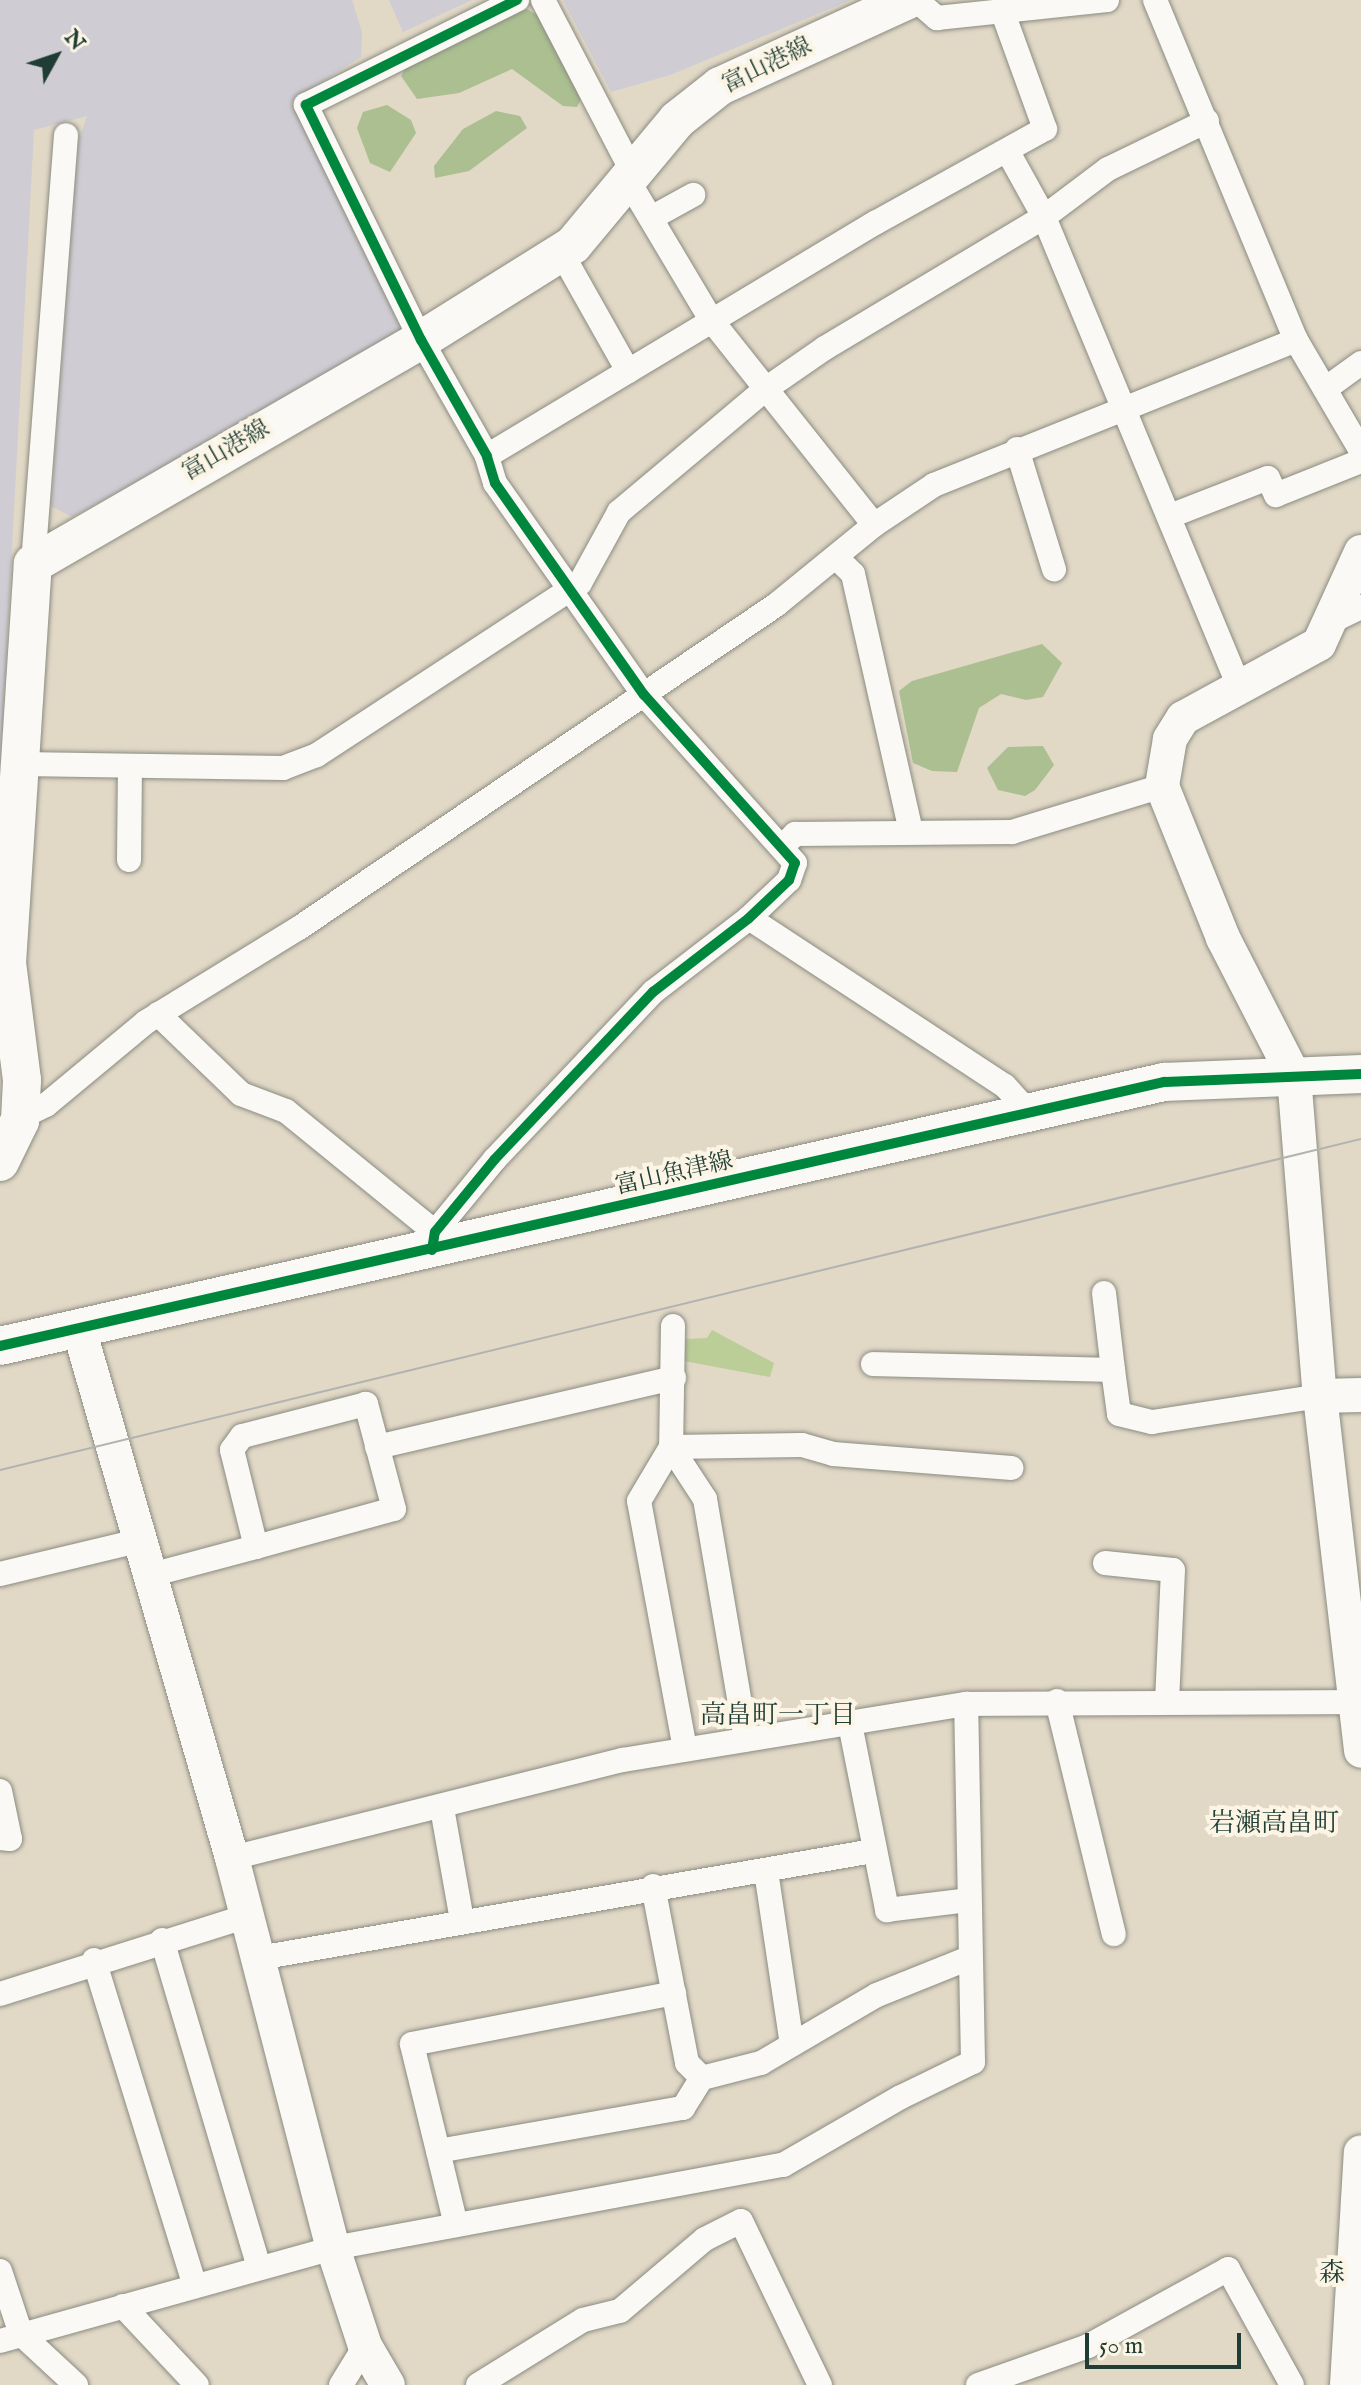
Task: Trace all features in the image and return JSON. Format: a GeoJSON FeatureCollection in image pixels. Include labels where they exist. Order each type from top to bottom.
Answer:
{"type":"FeatureCollection","features":[{"type":"Feature","properties":{"kind":"main road","name":"富山港線"},"geometry":{"type":"LineString","coordinates":[[33,564],[421,340],[573,245],[677,120],[720,86],[908,0]]}},
{"type":"Feature","properties":{"kind":"main road"},"geometry":{"type":"LineString","coordinates":[[0,1162],[22,1080],[7,963],[33,564]]}},
{"type":"Feature","properties":{"kind":"main road","name":"富山魚津線"},"geometry":{"type":"LineString","coordinates":[[0,1346],[434,1241],[1164,1082],[1361,1074]]}},
{"type":"Feature","properties":{"kind":"street"},"geometry":{"type":"LineString","coordinates":[[158,1014],[241,1094],[286,1111],[434,1241],[495,1159],[653,992],[749,918],[789,880],[795,863],[784,845],[644,695],[565,590],[495,483],[487,456],[421,340],[306,105],[517,0]]}},
{"type":"Feature","properties":{"kind":"street"},"geometry":{"type":"LineString","coordinates":[[543,0],[629,174],[712,321],[874,525]]}},
{"type":"Feature","properties":{"kind":"street"},"geometry":{"type":"LineString","coordinates":[[916,0],[937,18],[1107,0]]}},
{"type":"Feature","properties":{"kind":"street"},"geometry":{"type":"LineString","coordinates":[[1155,0],[1296,340],[1328,387],[1361,451]]}},
{"type":"Feature","properties":{"kind":"street"},"geometry":{"type":"LineString","coordinates":[[487,456],[712,321],[1045,129],[1003,13]]}},
{"type":"Feature","properties":{"kind":"street"},"geometry":{"type":"LineString","coordinates":[[21,764],[283,768],[317,755],[580,583],[619,512],[767,388],[825,348],[1044,217],[1108,169],[1207,121]]}},
{"type":"Feature","properties":{"kind":"street"},"geometry":{"type":"LineString","coordinates":[[33,564],[66,135]]}},
{"type":"Feature","properties":{"kind":"street"},"geometry":{"type":"LineString","coordinates":[[1008,152],[1044,217],[1238,684]]}},
{"type":"Feature","properties":{"kind":"street"},"geometry":{"type":"LineString","coordinates":[[653,217],[693,195]]}},
{"type":"Feature","properties":{"kind":"street"},"geometry":{"type":"LineString","coordinates":[[561,252],[628,371]]}},
{"type":"Feature","properties":{"kind":"street"},"geometry":{"type":"LineString","coordinates":[[10,1122],[158,1014],[299,928],[776,605],[874,525],[934,485],[1017,449],[1296,340]]}},
{"type":"Feature","properties":{"kind":"street"},"geometry":{"type":"LineString","coordinates":[[1328,387],[1361,363]]}},
{"type":"Feature","properties":{"kind":"street"},"geometry":{"type":"LineString","coordinates":[[1017,449],[1054,569]]}},
{"type":"Feature","properties":{"kind":"street"},"geometry":{"type":"LineString","coordinates":[[1170,516],[1268,478],[1276,495],[1361,461]]}},
{"type":"Feature","properties":{"kind":"street"},"geometry":{"type":"LineString","coordinates":[[1361,552],[1319,644],[1308,653],[1238,684],[1183,718],[1170,739],[1162,786],[1223,938],[1294,1076],[1320,1396],[1361,1751]]}},
{"type":"Feature","properties":{"kind":"street"},"geometry":{"type":"LineString","coordinates":[[836,557],[853,574],[911,832]]}},
{"type":"Feature","properties":{"kind":"street"},"geometry":{"type":"LineString","coordinates":[[1330,622],[1361,607]]}},
{"type":"Feature","properties":{"kind":"street"},"geometry":{"type":"LineString","coordinates":[[129,860],[130,766]]}},
{"type":"Feature","properties":{"kind":"street"},"geometry":{"type":"LineString","coordinates":[[784,845],[795,834],[1012,832],[1162,786]]}},
{"type":"Feature","properties":{"kind":"street"},"geometry":{"type":"LineString","coordinates":[[749,918],[1005,1086],[1029,1113]]}},
{"type":"Feature","properties":{"kind":"street"},"geometry":{"type":"LineString","coordinates":[[1104,1293],[1119,1414],[1152,1422],[1320,1396],[1361,1395]]}},
{"type":"Feature","properties":{"kind":"street"},"geometry":{"type":"LineString","coordinates":[[673,1326],[671,1447],[639,1501],[685,1749]]}},
{"type":"Feature","properties":{"kind":"street"},"geometry":{"type":"LineString","coordinates":[[79,1329],[147,1576],[232,1858],[333,2248],[365,2346],[388,2385]]}},
{"type":"Feature","properties":{"kind":"street"},"geometry":{"type":"LineString","coordinates":[[873,1364],[1113,1370]]}},
{"type":"Feature","properties":{"kind":"street"},"geometry":{"type":"LineString","coordinates":[[377,1447],[674,1378]]}},
{"type":"Feature","properties":{"kind":"street"},"geometry":{"type":"LineString","coordinates":[[147,1576],[256,1547],[394,1509],[366,1404],[242,1436],[232,1450],[256,1547]]}},
{"type":"Feature","properties":{"kind":"street"},"geometry":{"type":"LineString","coordinates":[[671,1447],[802,1445],[833,1454],[1011,1468]]}},
{"type":"Feature","properties":{"kind":"street"},"geometry":{"type":"LineString","coordinates":[[671,1447],[705,1499],[746,1740]]}},
{"type":"Feature","properties":{"kind":"street"},"geometry":{"type":"LineString","coordinates":[[0,1574],[137,1541]]}},
{"type":"Feature","properties":{"kind":"street"},"geometry":{"type":"LineString","coordinates":[[1105,1563],[1173,1570],[1167,1700]]}},
{"type":"Feature","properties":{"kind":"street"},"geometry":{"type":"LineString","coordinates":[[232,1858],[442,1808],[623,1760],[966,1704],[1167,1700],[1357,1702]]}},
{"type":"Feature","properties":{"kind":"street"},"geometry":{"type":"LineString","coordinates":[[1057,1701],[1114,1934]]}},
{"type":"Feature","properties":{"kind":"street"},"geometry":{"type":"LineString","coordinates":[[11,2338],[333,2248],[783,2165],[901,2097],[973,2062],[966,1704]]}},
{"type":"Feature","properties":{"kind":"street"},"geometry":{"type":"LineString","coordinates":[[850,1724],[887,1910],[968,1900]]}},
{"type":"Feature","properties":{"kind":"street"},"geometry":{"type":"LineString","coordinates":[[0,1791],[10,1839],[0,1838]]}},
{"type":"Feature","properties":{"kind":"street"},"geometry":{"type":"LineString","coordinates":[[442,1808],[462,1920]]}},
{"type":"Feature","properties":{"kind":"street"},"geometry":{"type":"LineString","coordinates":[[259,1958],[653,1886],[766,1871],[873,1851]]}},
{"type":"Feature","properties":{"kind":"street"},"geometry":{"type":"LineString","coordinates":[[766,1871],[792,2044]]}},
{"type":"Feature","properties":{"kind":"street"},"geometry":{"type":"LineString","coordinates":[[653,1886],[687,2063],[702,2078]]}},
{"type":"Feature","properties":{"kind":"street"},"geometry":{"type":"LineString","coordinates":[[0,1994],[94,1960],[247,1916]]}},
{"type":"Feature","properties":{"kind":"street"},"geometry":{"type":"LineString","coordinates":[[162,1940],[259,2268]]}},
{"type":"Feature","properties":{"kind":"street"},"geometry":{"type":"LineString","coordinates":[[438,2151],[683,2108],[702,2078],[761,2063],[877,1995],[969,1958]]}},
{"type":"Feature","properties":{"kind":"street"},"geometry":{"type":"LineString","coordinates":[[94,1960],[195,2286]]}},
{"type":"Feature","properties":{"kind":"street"},"geometry":{"type":"LineString","coordinates":[[456,2225],[412,2044],[674,1993]]}},
{"type":"Feature","properties":{"kind":"street"},"geometry":{"type":"LineString","coordinates":[[1347,2385],[1361,2152]]}},
{"type":"Feature","properties":{"kind":"street"},"geometry":{"type":"LineString","coordinates":[[478,2385],[583,2320],[620,2311],[705,2239],[741,2221],[820,2385]]}},
{"type":"Feature","properties":{"kind":"street"},"geometry":{"type":"LineString","coordinates":[[978,2385],[1088,2346],[1228,2269],[1292,2385]]}},
{"type":"Feature","properties":{"kind":"street"},"geometry":{"type":"LineString","coordinates":[[0,2271],[11,2338],[76,2385]]}},
{"type":"Feature","properties":{"kind":"street"},"geometry":{"type":"LineString","coordinates":[[123,2306],[197,2385]]}},
{"type":"Feature","properties":{"kind":"street"},"geometry":{"type":"LineString","coordinates":[[341,2385],[365,2346]]}},
{"type":"Feature","properties":{"kind":"shaded area"},"geometry":{"type":"Polygon","coordinates":[[[0,0],[352,0],[362,32],[361,57],[291,102],[409,331],[72,517],[51,506],[78,142],[87,116],[34,130],[0,776],[0,0]]]}},
{"type":"Feature","properties":{"kind":"shaded area"},"geometry":{"type":"Polygon","coordinates":[[[389,0],[472,0],[403,32],[389,0]]]}},
{"type":"Feature","properties":{"kind":"shaded area"},"geometry":{"type":"Polygon","coordinates":[[[563,0],[851,0],[670,75],[611,92],[563,0]]]}},
{"type":"Feature","properties":{"kind":"green space"},"geometry":{"type":"Polygon","coordinates":[[[527,9],[537,15],[582,97],[577,107],[563,106],[512,69],[459,93],[417,99],[401,76],[412,57],[481,23],[527,9]]]}},
{"type":"Feature","properties":{"kind":"green space"},"geometry":{"type":"Polygon","coordinates":[[[387,105],[411,120],[416,133],[390,172],[370,163],[357,128],[363,112],[387,105]]]}},
{"type":"Feature","properties":{"kind":"green space"},"geometry":{"type":"Polygon","coordinates":[[[496,111],[520,116],[527,128],[469,171],[435,178],[434,166],[463,129],[496,111]]]}},
{"type":"Feature","properties":{"kind":"green space"},"geometry":{"type":"Polygon","coordinates":[[[1042,644],[1062,663],[1043,697],[1026,700],[1001,694],[979,708],[957,772],[932,771],[913,763],[899,691],[912,681],[1042,644]]]}},
{"type":"Feature","properties":{"kind":"green space"},"geometry":{"type":"Polygon","coordinates":[[[1043,746],[1054,765],[1035,790],[1025,796],[998,790],[987,768],[1008,747],[1043,746]]]}},
{"type":"Feature","properties":{"kind":"green space"},"geometry":{"type":"Polygon","coordinates":[[[712,1330],[774,1363],[770,1377],[684,1361],[686,1339],[707,1338],[712,1330]]]}},
{"type":"Feature","properties":{"kind":"tram line"},"geometry":{"type":"LineString","coordinates":[[0,1470],[1361,1139]]}},
{"type":"Feature","properties":{"kind":"cycle path"},"geometry":{"type":"LineString","coordinates":[[432,1250],[435,1232],[495,1159],[653,992],[749,918],[789,880],[795,863],[644,695],[495,483],[487,456],[421,340],[306,105],[517,0]]}},
{"type":"Feature","properties":{"kind":"cycle path"},"geometry":{"type":"LineString","coordinates":[[0,1346],[1164,1082],[1361,1074]]}},
{"type":"Feature","properties":{"kind":"district","name":"高畠町一丁目"},"geometry":{"type":"Point","coordinates":[778,1716]}},
{"type":"Feature","properties":{"kind":"district","name":"岩瀬高畠町"},"geometry":{"type":"Point","coordinates":[1274,1824]}},
{"type":"Feature","properties":{"kind":"district","name":"森"},"geometry":{"type":"Point","coordinates":[1332,2274]}}]}
